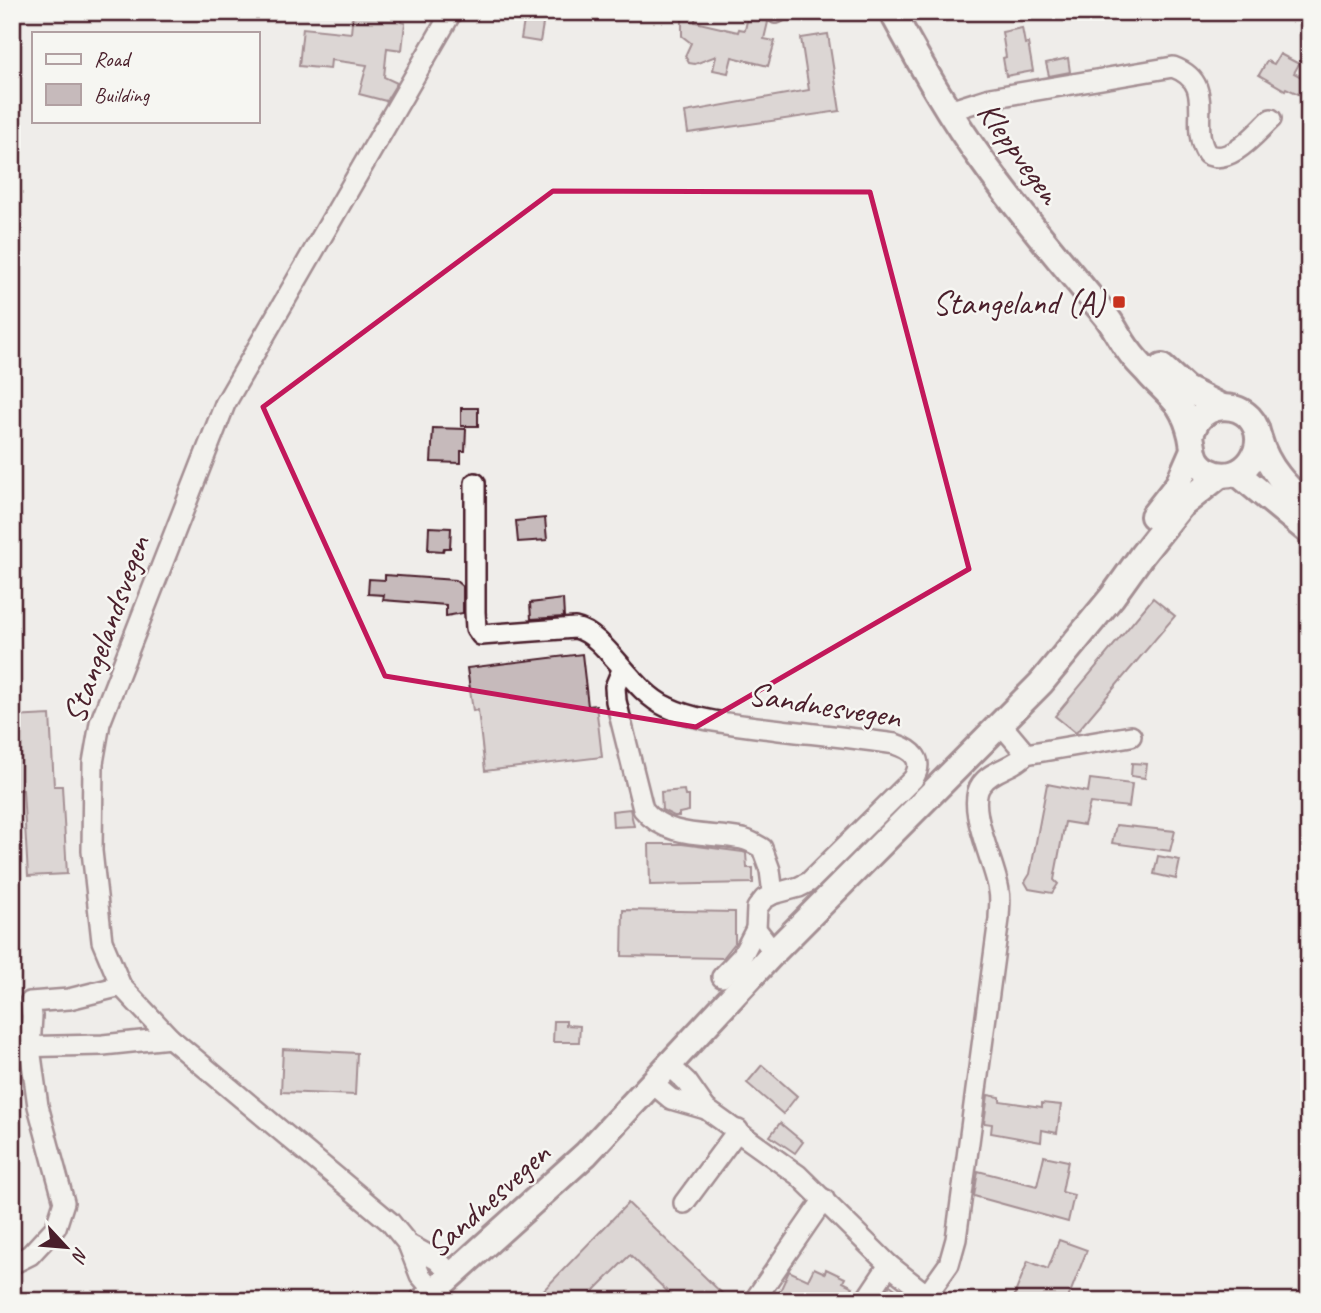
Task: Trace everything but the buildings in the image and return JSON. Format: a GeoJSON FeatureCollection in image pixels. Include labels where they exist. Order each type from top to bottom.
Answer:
{"type":"FeatureCollection","features":[{"type":"Feature","properties":{"kind":"main road","name":"Kleppvegen"},"geometry":{"type":"LineString","coordinates":[[891,12],[948,111],[985,165],[1026,220],[1110,321],[1129,352],[1178,406],[1198,463],[1208,471],[1228,474],[1309,532]]}},
{"type":"Feature","properties":{"kind":"main road","name":"Kleppvegen"},"geometry":{"type":"LineString","coordinates":[[1110,321],[1136,341],[1186,389],[1222,407],[1236,408],[1247,415],[1255,425],[1265,458],[1286,486],[1309,508]]}},
{"type":"Feature","properties":{"kind":"main road"},"geometry":{"type":"LineString","coordinates":[[1191,443],[1197,421],[1208,411],[1222,407]]}},
{"type":"Feature","properties":{"kind":"main road"},"geometry":{"type":"LineString","coordinates":[[1228,474],[1249,465],[1257,453],[1259,438]]}},
{"type":"Feature","properties":{"kind":"main road","name":"Sandnesvegen"},"geometry":{"type":"LineString","coordinates":[[1075,642],[1113,566],[1178,484],[1191,443]]}},
{"type":"Feature","properties":{"kind":"main road","name":"Sandnesvegen"},"geometry":{"type":"LineString","coordinates":[[428,1296],[586,1154],[774,952],[1041,682],[1112,597],[1181,506],[1228,474]]}},
{"type":"Feature","properties":{"kind":"street","name":"Stangelandsvegen"},"geometry":{"type":"LineString","coordinates":[[428,1296],[408,1244],[390,1222],[170,1038],[121,986],[102,941],[92,851],[93,763],[100,723],[225,404],[446,14]]}},
{"type":"Feature","properties":{"kind":"street"},"geometry":{"type":"LineString","coordinates":[[948,111],[990,98],[1173,67],[1187,72],[1199,91],[1201,138],[1207,155],[1220,158],[1227,156],[1271,119]]}},
{"type":"Feature","properties":{"kind":"street"},"geometry":{"type":"LineString","coordinates":[[475,483],[475,612],[476,628],[481,635],[575,628],[583,629],[596,638],[622,670],[615,687],[616,701],[643,810],[661,823],[689,835],[744,839],[762,848],[770,870],[773,894],[764,899],[757,908],[756,929],[742,956],[722,977]]}},
{"type":"Feature","properties":{"kind":"street","name":"Sandnesvegen"},"geometry":{"type":"LineString","coordinates":[[622,670],[656,701],[688,716],[895,744],[911,750],[916,756],[919,769],[914,779],[822,871],[799,887],[773,894]]}},
{"type":"Feature","properties":{"kind":"street"},"geometry":{"type":"LineString","coordinates":[[1000,723],[1026,754]]}},
{"type":"Feature","properties":{"kind":"street"},"geometry":{"type":"LineString","coordinates":[[652,1083],[671,1099],[706,1109],[799,1175],[889,1265],[927,1296],[949,1264],[956,1238],[999,919],[1000,892],[979,817],[976,802],[978,789],[987,778],[1018,762],[1026,754],[1131,736]]}},
{"type":"Feature","properties":{"kind":"street"},"geometry":{"type":"LineString","coordinates":[[756,929],[774,952]]}},
{"type":"Feature","properties":{"kind":"street"},"geometry":{"type":"LineString","coordinates":[[12,1264],[30,1255],[56,1227],[64,1202],[21,1048],[32,1016],[30,1002],[69,999],[121,986]]}},
{"type":"Feature","properties":{"kind":"street"},"geometry":{"type":"LineString","coordinates":[[21,1048],[103,1045],[170,1038]]}},
{"type":"Feature","properties":{"kind":"street"},"geometry":{"type":"LineString","coordinates":[[669,1065],[687,1082],[706,1109]]}},
{"type":"Feature","properties":{"kind":"street"},"geometry":{"type":"LineString","coordinates":[[684,1203],[738,1130]]}},
{"type":"Feature","properties":{"kind":"street"},"geometry":{"type":"LineString","coordinates":[[754,1301],[824,1199]]}},
{"type":"Feature","properties":{"kind":"street","name":"Stangelandsvegen"},"geometry":{"type":"LineString","coordinates":[[408,1244],[436,1260],[452,1275]]}},
{"type":"Feature","properties":{"kind":"street"},"geometry":{"type":"LineString","coordinates":[[865,1301],[889,1265]]}},
{"type":"Feature","properties":{"kind":"highlighted area"},"geometry":{"type":"Polygon","coordinates":[[[553,191],[870,192],[969,569],[696,727],[385,676],[263,407],[553,191]]]}},
{"type":"Feature","properties":{"kind":"shaded area"},"geometry":{"type":"Polygon","coordinates":[[[628,1203],[730,1301],[533,1301],[628,1203]]]}},
{"type":"Feature","properties":{"kind":"place","name":"Stangeland (A)"},"geometry":{"type":"Point","coordinates":[1119,302]}}]}
